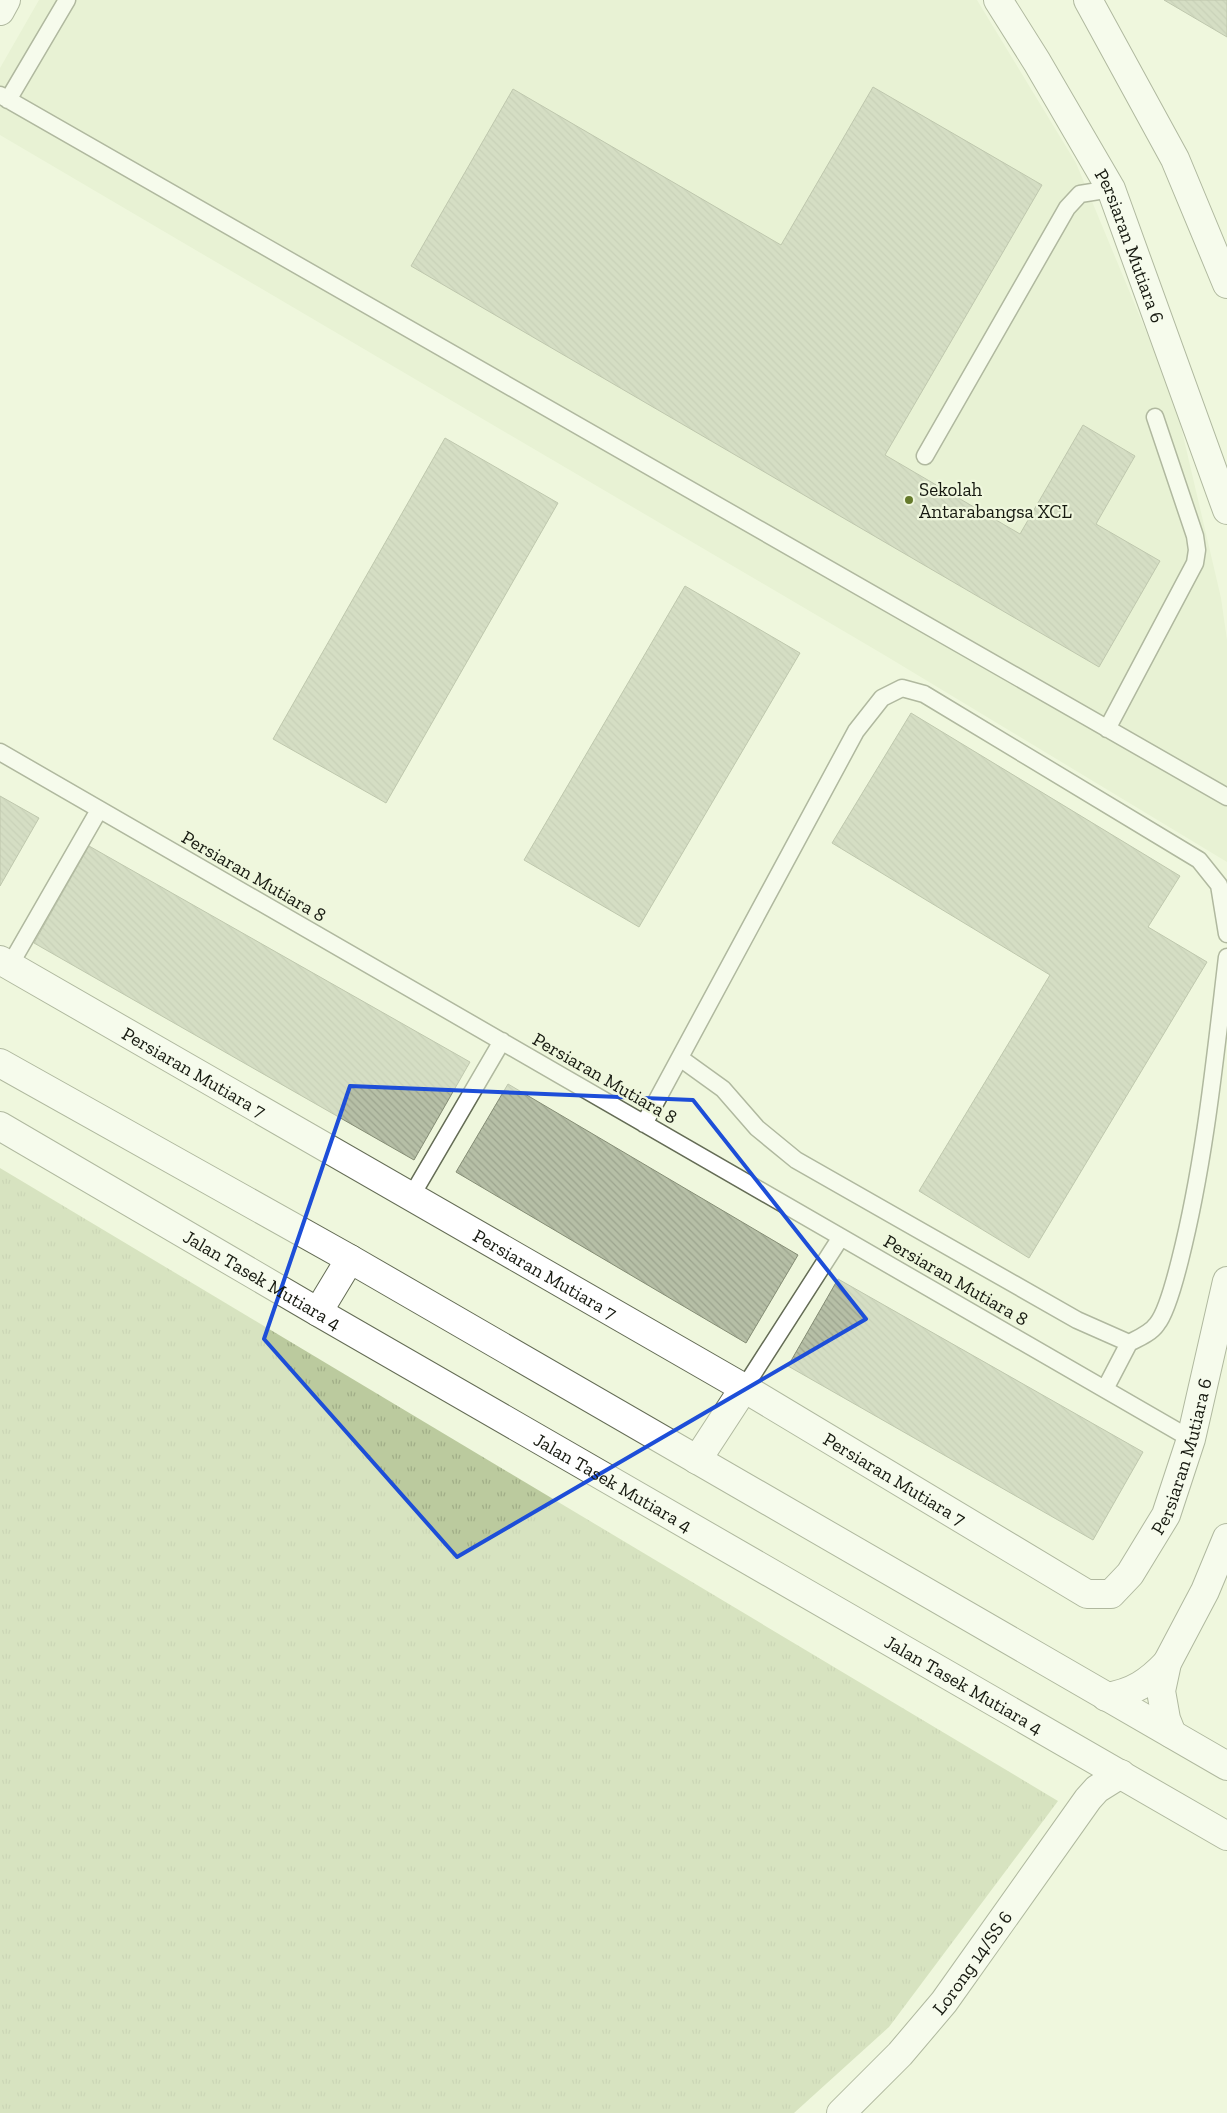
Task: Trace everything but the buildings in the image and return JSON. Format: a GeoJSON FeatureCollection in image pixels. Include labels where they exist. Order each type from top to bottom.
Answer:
{"type":"FeatureCollection","features":[{"type":"Feature","properties":{"kind":"street"},"geometry":{"type":"LineString","coordinates":[[0,10],[6,0]]}},
{"type":"Feature","properties":{"kind":"street","name":"Persiaran Mutiara 6"},"geometry":{"type":"LineString","coordinates":[[998,0],[1038,62],[1112,188],[1227,510]]}},
{"type":"Feature","properties":{"kind":"street"},"geometry":{"type":"LineString","coordinates":[[1088,0],[1175,159],[1227,284]]}},
{"type":"Feature","properties":{"kind":"street","name":"Persiaran Mutiara 7"},"geometry":{"type":"LineString","coordinates":[[3,968],[412,1196],[744,1388],[1087,1594]]}},
{"type":"Feature","properties":{"kind":"street"},"geometry":{"type":"LineString","coordinates":[[0,1063],[350,1260],[1227,1766]]}},
{"type":"Feature","properties":{"kind":"street","name":"Jalan Tasek Mutiara 4"},"geometry":{"type":"LineString","coordinates":[[0,1126],[318,1312],[1227,1836]]}},
{"type":"Feature","properties":{"kind":"street"},"geometry":{"type":"LineString","coordinates":[[318,1312],[350,1260]]}},
{"type":"Feature","properties":{"kind":"street","name":"Persiaran Mutiara 6"},"geometry":{"type":"LineString","coordinates":[[1087,1594],[1111,1594],[1130,1574],[1166,1515],[1191,1438],[1227,1280]]}},
{"type":"Feature","properties":{"kind":"street"},"geometry":{"type":"LineString","coordinates":[[697,1460],[744,1388]]}},
{"type":"Feature","properties":{"kind":"street"},"geometry":{"type":"LineString","coordinates":[[1172,1734],[1166,1719],[1161,1691],[1167,1663],[1205,1591],[1227,1538]]}},
{"type":"Feature","properties":{"kind":"street"},"geometry":{"type":"LineString","coordinates":[[1106,1697],[1124,1695],[1137,1689],[1148,1682],[1167,1663]]}},
{"type":"Feature","properties":{"kind":"street"},"geometry":{"type":"LineString","coordinates":[[1087,1754],[1090,1770],[1088,1799]]}},
{"type":"Feature","properties":{"kind":"street","name":"Lorong 14/SS 6"},"geometry":{"type":"LineString","coordinates":[[841,2113],[900,2054],[944,2002],[1088,1799],[1102,1785],[1121,1774]]}},
{"type":"Feature","properties":{"kind":"lane"},"geometry":{"type":"LineString","coordinates":[[66,0],[4,98],[1227,798]]}},
{"type":"Feature","properties":{"kind":"lane"},"geometry":{"type":"LineString","coordinates":[[925,456],[1067,208],[1080,194],[1112,188]]}},
{"type":"Feature","properties":{"kind":"lane"},"geometry":{"type":"LineString","coordinates":[[1107,729],[1195,563],[1197,550],[1195,536],[1155,417]]}},
{"type":"Feature","properties":{"kind":"lane"},"geometry":{"type":"LineString","coordinates":[[644,1124],[856,730],[882,698],[902,688],[924,694],[1199,860],[1219,885],[1227,934]]}},
{"type":"Feature","properties":{"kind":"lane","name":"Persiaran Mutiara 8"},"geometry":{"type":"LineString","coordinates":[[0,752],[1191,1438]]}},
{"type":"Feature","properties":{"kind":"lane"},"geometry":{"type":"LineString","coordinates":[[3,968],[99,810]]}},
{"type":"Feature","properties":{"kind":"lane"},"geometry":{"type":"LineString","coordinates":[[1105,1389],[1129,1343],[1144,1336],[1158,1324],[1172,1289],[1184,1245],[1209,1106],[1227,957]]}},
{"type":"Feature","properties":{"kind":"lane"},"geometry":{"type":"LineString","coordinates":[[412,1196],[502,1041]]}},
{"type":"Feature","properties":{"kind":"lane"},"geometry":{"type":"LineString","coordinates":[[680,1058],[723,1089],[757,1128],[796,1160],[1077,1320],[1129,1343]]}},
{"type":"Feature","properties":{"kind":"lane"},"geometry":{"type":"LineString","coordinates":[[744,1388],[841,1237]]}},
{"type":"Feature","properties":{"kind":"highlighted area"},"geometry":{"type":"Polygon","coordinates":[[[350,1086],[693,1100],[866,1319],[457,1557],[264,1339],[350,1086]]]}},
{"type":"Feature","properties":{"kind":"shaded area","name":"Sekolah Antarabangsa XCL"},"geometry":{"type":"Polygon","coordinates":[[[39,0],[977,0],[1076,163],[1175,401],[1221,598],[1227,640],[1227,862],[886,656],[0,135],[0,68],[39,0]]]}},
{"type":"Feature","properties":{"kind":"green space"},"geometry":{"type":"Polygon","coordinates":[[[0,1168],[1058,1801],[889,2027],[794,2113],[0,2113],[0,1168]]]}},
{"type":"Feature","properties":{"kind":"place","name":"Sekolah Antarabangsa XCL"},"geometry":{"type":"Point","coordinates":[909,500]}}]}
